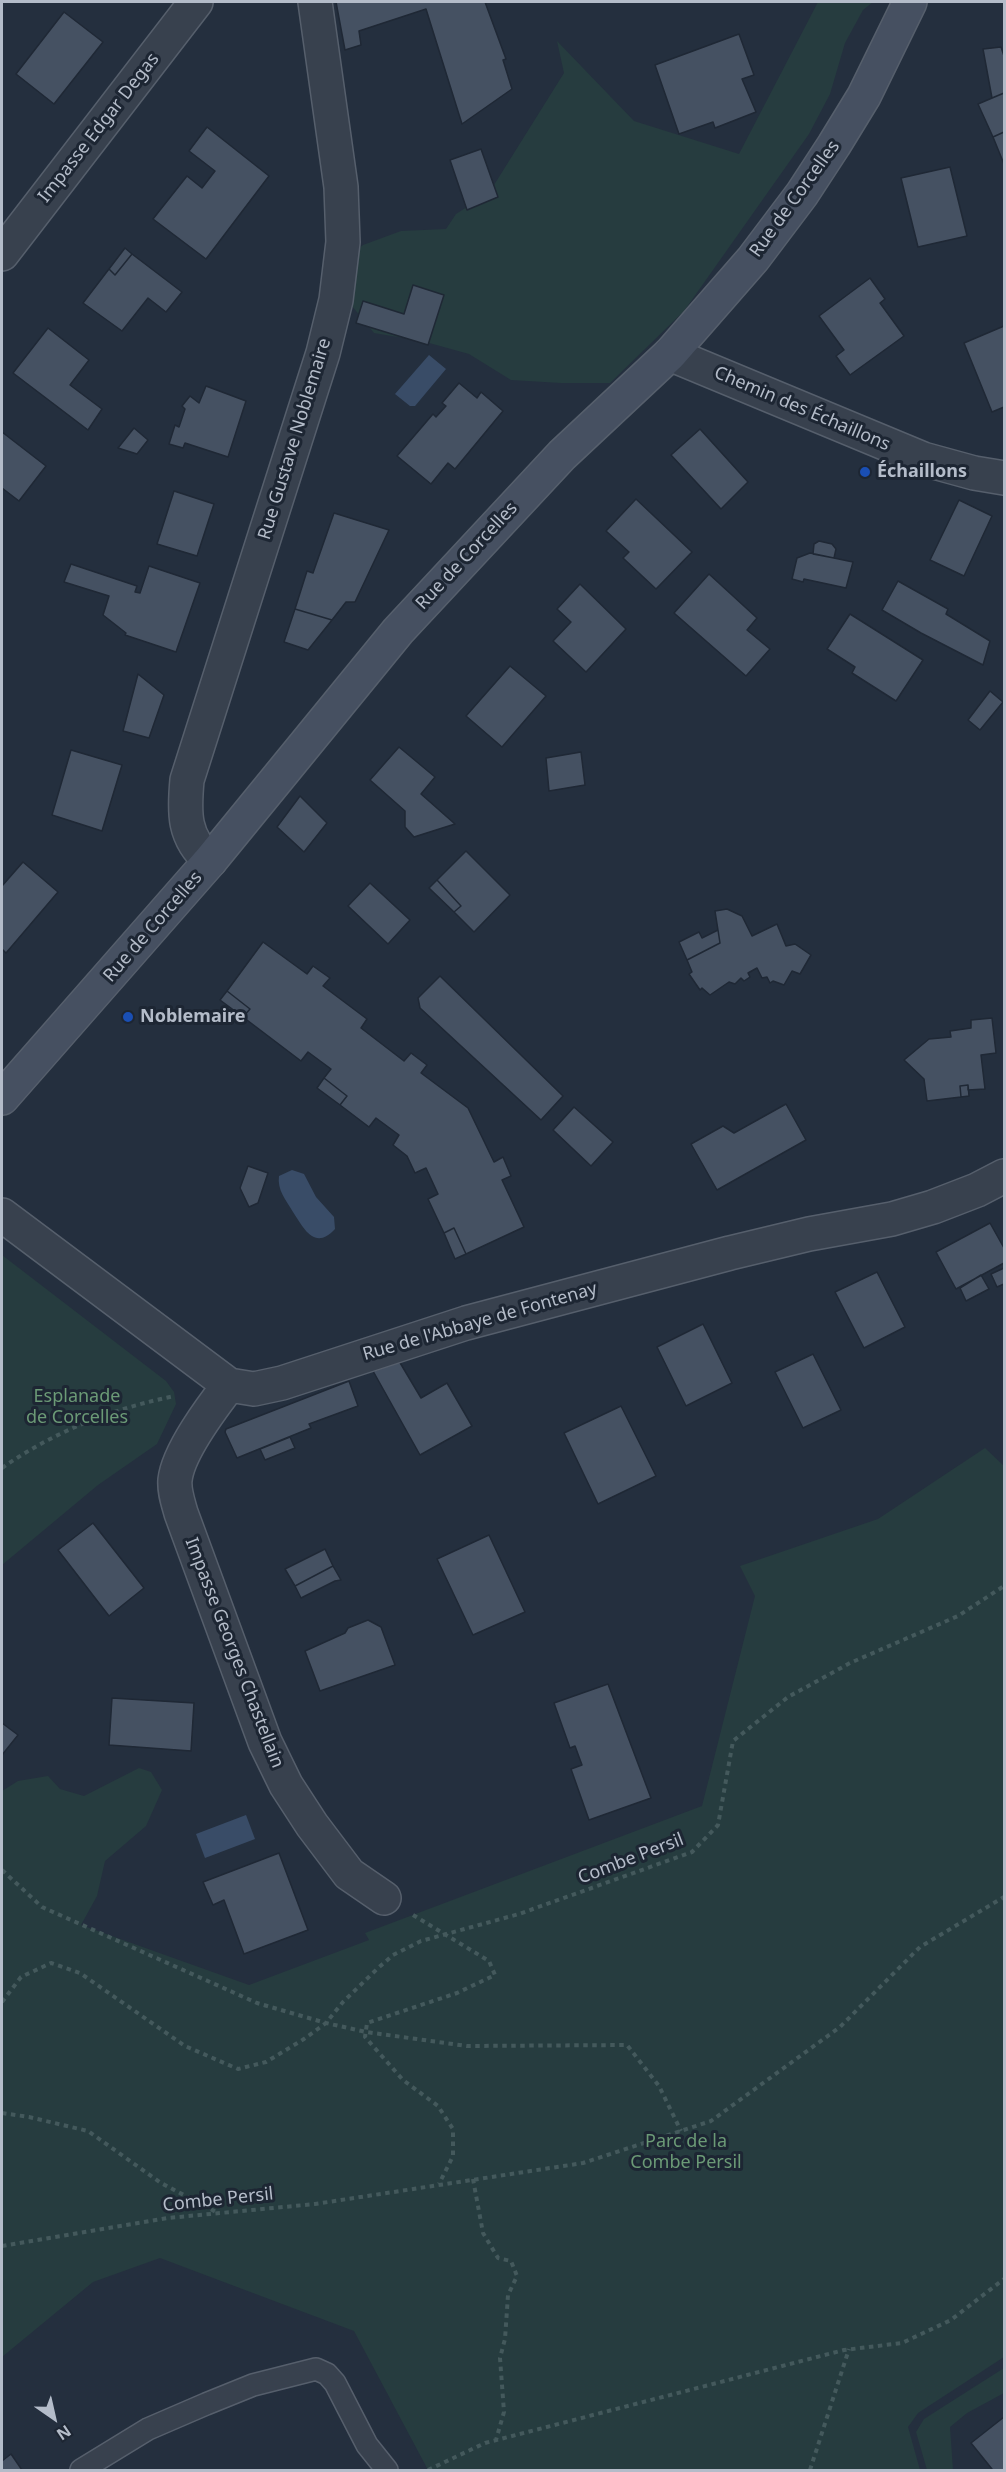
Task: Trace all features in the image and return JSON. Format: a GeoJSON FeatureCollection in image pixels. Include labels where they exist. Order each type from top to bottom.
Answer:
{"type":"FeatureCollection","features":[{"type":"Feature","properties":{"kind":"main road","name":"Rue de Corcelles"},"geometry":{"type":"LineString","coordinates":[[2,1098],[210,861],[398,631],[562,455],[670,354],[753,259],[802,194],[864,96],[910,2]]}},
{"type":"Feature","properties":{"kind":"street","name":"Impasse Edgar Degas"},"geometry":{"type":"LineString","coordinates":[[2,254],[196,2]]}},
{"type":"Feature","properties":{"kind":"street","name":"Rue Gustave Noblemaire"},"geometry":{"type":"LineString","coordinates":[[210,861],[190,838],[184,808],[187,780],[323,353],[336,300],[343,242],[340,188],[315,2]]}},
{"type":"Feature","properties":{"kind":"street","name":"Chemin des Échaillons"},"geometry":{"type":"LineString","coordinates":[[670,354],[923,459],[965,471],[1005,478]]}},
{"type":"Feature","properties":{"kind":"street","name":"Rue de l'Abbaye de Fontenay"},"geometry":{"type":"LineString","coordinates":[[229,1385],[254,1389],[282,1383],[478,1320],[729,1253],[809,1234],[892,1219],[966,1194],[1005,1176]]}},
{"type":"Feature","properties":{"kind":"street"},"geometry":{"type":"LineString","coordinates":[[2,1215],[229,1385]]}},
{"type":"Feature","properties":{"kind":"street","name":"Impasse Georges Chastellain"},"geometry":{"type":"LineString","coordinates":[[229,1385],[208,1412],[177,1470],[176,1497],[180,1513],[265,1742],[286,1785],[312,1826],[349,1874],[384,1898]]}},
{"type":"Feature","properties":{"kind":"lane"},"geometry":{"type":"LineString","coordinates":[[81,2470],[148,2429],[187,2412],[253,2385],[316,2369],[327,2374],[335,2383],[367,2445],[387,2470]]}},
{"type":"Feature","properties":{"kind":"path"},"geometry":{"type":"LineString","coordinates":[[2,1468],[42,1442],[77,1427],[147,1402],[229,1385]]}},
{"type":"Feature","properties":{"kind":"path","name":"Combe Persil"},"geometry":{"type":"LineString","coordinates":[[2,2002],[21,1977],[51,1963],[80,1972],[185,2046],[238,2069],[266,2062],[304,2040],[326,2023],[343,2002],[393,1955],[421,1941],[519,1914],[692,1852],[718,1825],[733,1741],[788,1697],[850,1663],[958,1616],[1005,1586]]}},
{"type":"Feature","properties":{"kind":"path"},"geometry":{"type":"LineString","coordinates":[[2,1870],[42,1907],[257,2003],[326,2023],[366,2032],[467,2046],[627,2044],[659,2086],[681,2131]]}},
{"type":"Feature","properties":{"kind":"path","name":"Combe Persil"},"geometry":{"type":"LineString","coordinates":[[2,2246],[168,2218],[315,2204],[583,2163],[711,2121],[840,2027],[920,1947],[1005,1897]]}},
{"type":"Feature","properties":{"kind":"path"},"geometry":{"type":"LineString","coordinates":[[384,1898],[489,1961],[495,1975],[457,1993],[367,2023],[364,2037],[404,2080],[438,2106],[453,2129],[453,2156],[439,2185]]}},
{"type":"Feature","properties":{"kind":"path"},"geometry":{"type":"LineString","coordinates":[[2,2113],[29,2117],[88,2132],[161,2183],[218,2213]]}},
{"type":"Feature","properties":{"kind":"path"},"geometry":{"type":"LineString","coordinates":[[473,2180],[483,2233],[498,2258],[511,2261],[518,2276],[508,2295],[505,2338],[500,2358],[504,2412],[495,2441]]}},
{"type":"Feature","properties":{"kind":"path"},"geometry":{"type":"LineString","coordinates":[[428,2470],[485,2443],[849,2349],[902,2343],[951,2319],[1005,2278]]}},
{"type":"Feature","properties":{"kind":"path"},"geometry":{"type":"LineString","coordinates":[[810,2470],[849,2349]]}},
{"type":"Feature","properties":{"kind":"green space"},"geometry":{"type":"Polygon","coordinates":[[[818,2],[873,2],[863,10],[845,43],[830,94],[809,134],[684,311],[610,383],[511,380],[469,354],[422,341],[374,333],[338,289],[339,265],[363,245],[401,231],[446,229],[456,214],[489,193],[564,73],[557,41],[634,121],[739,154],[818,2]]]}},
{"type":"Feature","properties":{"kind":"green space","name":"Esplanade de Corcelles"},"geometry":{"type":"Polygon","coordinates":[[[2,1255],[166,1381],[174,1392],[176,1404],[157,1444],[98,1485],[2,1565],[2,1255]]]}},
{"type":"Feature","properties":{"kind":"green space","name":"Parc de la Combe Persil"},"geometry":{"type":"Polygon","coordinates":[[[985,1448],[1004,1466],[1004,2357],[918,2413],[908,2427],[920,2470],[428,2470],[354,2331],[160,2258],[93,2282],[2,2357],[2,1791],[18,1781],[48,1776],[60,1789],[84,1796],[139,1768],[151,1772],[162,1790],[146,1826],[105,1861],[97,1896],[81,1925],[249,1985],[369,1940],[365,1933],[702,1806],[755,1596],[740,1566],[878,1519],[985,1448]]]}},
{"type":"Feature","properties":{"kind":"green space"},"geometry":{"type":"Polygon","coordinates":[[[1004,2368],[1004,2393],[967,2413],[950,2427],[953,2470],[927,2470],[916,2432],[924,2419],[1004,2368]]]}},
{"type":"Feature","properties":{"kind":"water"},"geometry":{"type":"Polygon","coordinates":[[[429,355],[446,369],[415,406],[410,406],[395,394],[429,355]]]}},
{"type":"Feature","properties":{"kind":"water"},"geometry":{"type":"Polygon","coordinates":[[[292,1170],[304,1174],[316,1197],[334,1217],[335,1229],[322,1238],[311,1235],[301,1225],[279,1186],[279,1176],[292,1170]]]}},
{"type":"Feature","properties":{"kind":"water"},"geometry":{"type":"Polygon","coordinates":[[[246,1815],[255,1839],[205,1858],[196,1834],[246,1815]]]}},
{"type":"Feature","properties":{"kind":"building"},"geometry":{"type":"Polygon","coordinates":[[[336,2],[485,2],[506,59],[503,60],[512,89],[462,124],[426,9],[359,31],[361,45],[345,50],[336,2]]]}},
{"type":"Feature","properties":{"kind":"building"},"geometry":{"type":"Polygon","coordinates":[[[64,12],[103,42],[54,104],[16,74],[64,12]]]}},
{"type":"Feature","properties":{"kind":"building"},"geometry":{"type":"Polygon","coordinates":[[[739,34],[754,75],[742,79],[756,112],[715,128],[713,122],[679,134],[655,65],[739,34]]]}},
{"type":"Feature","properties":{"kind":"building"},"geometry":{"type":"Polygon","coordinates":[[[1001,47],[1004,56],[1004,93],[992,98],[983,49],[1001,47]]]}},
{"type":"Feature","properties":{"kind":"building"},"geometry":{"type":"Polygon","coordinates":[[[1004,93],[1004,132],[993,137],[978,104],[1004,93]]]}},
{"type":"Feature","properties":{"kind":"building"},"geometry":{"type":"Polygon","coordinates":[[[207,127],[269,176],[206,259],[153,219],[187,176],[202,188],[215,171],[189,151],[207,127]]]}},
{"type":"Feature","properties":{"kind":"building"},"geometry":{"type":"Polygon","coordinates":[[[1004,132],[1004,164],[993,137],[1004,132]]]}},
{"type":"Feature","properties":{"kind":"building"},"geometry":{"type":"Polygon","coordinates":[[[481,149],[498,197],[467,210],[450,160],[481,149]]]}},
{"type":"Feature","properties":{"kind":"building"},"geometry":{"type":"Polygon","coordinates":[[[950,167],[967,236],[918,247],[901,178],[950,167]]]}},
{"type":"Feature","properties":{"kind":"building"},"geometry":{"type":"Polygon","coordinates":[[[125,248],[132,254],[115,275],[109,269],[125,248]]]}},
{"type":"Feature","properties":{"kind":"building"},"geometry":{"type":"Polygon","coordinates":[[[132,254],[182,292],[166,312],[148,298],[122,331],[83,303],[109,269],[115,275],[132,254]]]}},
{"type":"Feature","properties":{"kind":"building"},"geometry":{"type":"Polygon","coordinates":[[[870,278],[885,299],[880,303],[904,336],[850,375],[836,356],[844,350],[819,316],[870,278]]]}},
{"type":"Feature","properties":{"kind":"building"},"geometry":{"type":"Polygon","coordinates":[[[413,285],[444,295],[428,345],[356,323],[363,301],[404,314],[413,285]]]}},
{"type":"Feature","properties":{"kind":"building"},"geometry":{"type":"Polygon","coordinates":[[[1004,326],[1004,407],[992,412],[964,343],[1004,326]]]}},
{"type":"Feature","properties":{"kind":"building"},"geometry":{"type":"Polygon","coordinates":[[[48,328],[89,360],[70,385],[102,409],[88,430],[13,373],[48,328]]]}},
{"type":"Feature","properties":{"kind":"building"},"geometry":{"type":"Polygon","coordinates":[[[459,383],[477,398],[481,392],[503,411],[455,469],[448,463],[431,484],[397,456],[433,414],[436,417],[446,406],[442,403],[459,383]]]}},
{"type":"Feature","properties":{"kind":"building"},"geometry":{"type":"Polygon","coordinates":[[[206,386],[246,401],[228,457],[185,443],[183,448],[169,444],[175,425],[179,427],[185,409],[182,406],[190,396],[199,403],[206,386]]]}},
{"type":"Feature","properties":{"kind":"building"},"geometry":{"type":"Polygon","coordinates":[[[134,428],[148,440],[137,454],[118,448],[134,428]]]}},
{"type":"Feature","properties":{"kind":"building"},"geometry":{"type":"Polygon","coordinates":[[[700,429],[748,482],[721,509],[671,455],[700,429]]]}},
{"type":"Feature","properties":{"kind":"building"},"geometry":{"type":"Polygon","coordinates":[[[2,432],[46,466],[19,501],[2,488],[2,432]]]}},
{"type":"Feature","properties":{"kind":"building"},"geometry":{"type":"Polygon","coordinates":[[[174,491],[214,504],[197,556],[157,544],[174,491]]]}},
{"type":"Feature","properties":{"kind":"building"},"geometry":{"type":"Polygon","coordinates":[[[636,499],[692,552],[656,589],[623,558],[629,552],[606,531],[636,499]]]}},
{"type":"Feature","properties":{"kind":"building"},"geometry":{"type":"Polygon","coordinates":[[[959,500],[992,516],[964,576],[930,560],[959,500]]]}},
{"type":"Feature","properties":{"kind":"building"},"geometry":{"type":"Polygon","coordinates":[[[334,513],[389,530],[355,602],[346,602],[332,620],[295,609],[307,571],[313,573],[334,513]]]}},
{"type":"Feature","properties":{"kind":"building"},"geometry":{"type":"Polygon","coordinates":[[[819,541],[832,544],[836,549],[834,558],[813,554],[814,544],[819,541]]]}},
{"type":"Feature","properties":{"kind":"building"},"geometry":{"type":"Polygon","coordinates":[[[810,553],[853,562],[846,588],[804,579],[803,582],[792,579],[797,558],[810,553]]]}},
{"type":"Feature","properties":{"kind":"building"},"geometry":{"type":"Polygon","coordinates":[[[71,564],[137,586],[135,592],[140,593],[149,566],[200,583],[176,652],[125,635],[126,633],[103,615],[109,596],[64,582],[71,564]]]}},
{"type":"Feature","properties":{"kind":"building"},"geometry":{"type":"Polygon","coordinates":[[[709,574],[757,618],[747,630],[770,649],[746,676],[674,613],[709,574]]]}},
{"type":"Feature","properties":{"kind":"building"},"geometry":{"type":"Polygon","coordinates":[[[898,581],[948,609],[946,614],[990,641],[983,665],[882,610],[898,581]]]}},
{"type":"Feature","properties":{"kind":"building"},"geometry":{"type":"Polygon","coordinates":[[[580,584],[626,629],[586,672],[553,641],[571,622],[557,609],[580,584]]]}},
{"type":"Feature","properties":{"kind":"building"},"geometry":{"type":"Polygon","coordinates":[[[295,609],[332,620],[308,650],[284,642],[295,609]]]}},
{"type":"Feature","properties":{"kind":"building"},"geometry":{"type":"Polygon","coordinates":[[[850,614],[923,660],[896,701],[852,673],[855,667],[827,649],[850,614]]]}},
{"type":"Feature","properties":{"kind":"building"},"geometry":{"type":"Polygon","coordinates":[[[510,666],[546,696],[502,747],[466,716],[510,666]]]}},
{"type":"Feature","properties":{"kind":"building"},"geometry":{"type":"Polygon","coordinates":[[[138,674],[164,695],[149,738],[123,731],[138,674]]]}},
{"type":"Feature","properties":{"kind":"building"},"geometry":{"type":"Polygon","coordinates":[[[990,691],[1003,702],[980,730],[968,720],[990,691]]]}},
{"type":"Feature","properties":{"kind":"building"},"geometry":{"type":"Polygon","coordinates":[[[399,747],[435,777],[421,794],[455,824],[414,837],[405,827],[405,811],[370,780],[399,747]]]}},
{"type":"Feature","properties":{"kind":"building"},"geometry":{"type":"Polygon","coordinates":[[[71,750],[122,765],[102,831],[52,815],[71,750]]]}},
{"type":"Feature","properties":{"kind":"building"},"geometry":{"type":"Polygon","coordinates":[[[581,752],[585,785],[549,791],[546,758],[581,752]]]}},
{"type":"Feature","properties":{"kind":"building"},"geometry":{"type":"Polygon","coordinates":[[[300,796],[327,823],[304,852],[277,827],[300,796]]]}},
{"type":"Feature","properties":{"kind":"building"},"geometry":{"type":"Polygon","coordinates":[[[466,851],[510,895],[474,932],[454,912],[461,906],[437,880],[466,851]]]}},
{"type":"Feature","properties":{"kind":"building"},"geometry":{"type":"Polygon","coordinates":[[[23,862],[58,892],[6,953],[2,949],[2,886],[23,862]]]}},
{"type":"Feature","properties":{"kind":"building"},"geometry":{"type":"Polygon","coordinates":[[[437,880],[461,906],[454,912],[429,888],[437,880]]]}},
{"type":"Feature","properties":{"kind":"building"},"geometry":{"type":"Polygon","coordinates":[[[370,883],[410,920],[388,944],[348,906],[370,883]]]}},
{"type":"Feature","properties":{"kind":"building"},"geometry":{"type":"Polygon","coordinates":[[[727,909],[742,916],[752,936],[777,924],[786,946],[795,944],[811,955],[800,974],[792,971],[784,985],[773,981],[770,983],[767,977],[762,978],[757,968],[748,973],[750,977],[744,981],[741,978],[735,984],[729,982],[710,995],[702,988],[700,990],[689,974],[692,972],[687,960],[720,943],[715,911],[727,909]]]}},
{"type":"Feature","properties":{"kind":"building"},"geometry":{"type":"Polygon","coordinates":[[[718,930],[720,943],[687,960],[679,942],[699,932],[702,938],[718,930]]]}},
{"type":"Feature","properties":{"kind":"building"},"geometry":{"type":"Polygon","coordinates":[[[263,942],[307,974],[313,966],[330,978],[323,986],[367,1019],[361,1028],[404,1061],[411,1053],[427,1065],[421,1073],[468,1108],[494,1162],[503,1157],[511,1176],[502,1180],[524,1227],[466,1254],[454,1228],[444,1233],[428,1199],[438,1194],[426,1168],[415,1173],[407,1156],[393,1145],[399,1135],[376,1118],[369,1127],[340,1105],[347,1096],[324,1078],[331,1069],[308,1052],[301,1061],[243,1017],[250,1009],[227,991],[263,942]]]}},
{"type":"Feature","properties":{"kind":"building"},"geometry":{"type":"Polygon","coordinates":[[[440,976],[563,1096],[541,1120],[420,1008],[418,998],[440,976]]]}},
{"type":"Feature","properties":{"kind":"building"},"geometry":{"type":"Polygon","coordinates":[[[227,991],[250,1009],[243,1017],[220,1000],[227,991]]]}},
{"type":"Feature","properties":{"kind":"building"},"geometry":{"type":"Polygon","coordinates":[[[992,1018],[996,1053],[981,1055],[985,1089],[968,1090],[968,1085],[960,1086],[961,1097],[927,1101],[924,1079],[904,1060],[929,1039],[951,1037],[950,1031],[971,1028],[971,1020],[992,1018]]]}},
{"type":"Feature","properties":{"kind":"building"},"geometry":{"type":"Polygon","coordinates":[[[324,1078],[347,1096],[340,1105],[317,1088],[324,1078]]]}},
{"type":"Feature","properties":{"kind":"building"},"geometry":{"type":"Polygon","coordinates":[[[968,1085],[969,1096],[961,1097],[960,1086],[968,1085]]]}},
{"type":"Feature","properties":{"kind":"building"},"geometry":{"type":"Polygon","coordinates":[[[786,1104],[806,1140],[717,1190],[691,1144],[723,1126],[734,1133],[786,1104]]]}},
{"type":"Feature","properties":{"kind":"building"},"geometry":{"type":"Polygon","coordinates":[[[574,1107],[613,1142],[591,1166],[553,1130],[574,1107]]]}},
{"type":"Feature","properties":{"kind":"building"},"geometry":{"type":"Polygon","coordinates":[[[248,1166],[268,1173],[258,1203],[249,1207],[240,1188],[248,1166]]]}},
{"type":"Feature","properties":{"kind":"building"},"geometry":{"type":"Polygon","coordinates":[[[990,1223],[1004,1248],[1004,1263],[956,1289],[936,1252],[990,1223]]]}},
{"type":"Feature","properties":{"kind":"building"},"geometry":{"type":"Polygon","coordinates":[[[454,1228],[466,1254],[455,1259],[444,1233],[454,1228]]]}},
{"type":"Feature","properties":{"kind":"building"},"geometry":{"type":"Polygon","coordinates":[[[1004,1268],[1004,1284],[997,1287],[991,1274],[1004,1268]]]}},
{"type":"Feature","properties":{"kind":"building"},"geometry":{"type":"Polygon","coordinates":[[[877,1272],[905,1327],[864,1348],[835,1292],[877,1272]]]}},
{"type":"Feature","properties":{"kind":"building"},"geometry":{"type":"Polygon","coordinates":[[[981,1275],[989,1289],[966,1301],[960,1288],[981,1275]]]}},
{"type":"Feature","properties":{"kind":"building"},"geometry":{"type":"Polygon","coordinates":[[[703,1324],[732,1383],[686,1406],[657,1347],[703,1324]]]}},
{"type":"Feature","properties":{"kind":"building"},"geometry":{"type":"Polygon","coordinates":[[[813,1354],[841,1410],[803,1428],[775,1372],[813,1354]]]}},
{"type":"Feature","properties":{"kind":"building"},"geometry":{"type":"Polygon","coordinates":[[[399,1361],[421,1398],[447,1383],[472,1426],[420,1455],[373,1371],[399,1361]]]}},
{"type":"Feature","properties":{"kind":"building"},"geometry":{"type":"Polygon","coordinates":[[[349,1381],[358,1406],[309,1424],[311,1428],[237,1458],[225,1432],[226,1429],[349,1381]]]}},
{"type":"Feature","properties":{"kind":"building"},"geometry":{"type":"Polygon","coordinates":[[[621,1406],[656,1476],[598,1504],[564,1433],[621,1406]]]}},
{"type":"Feature","properties":{"kind":"building"},"geometry":{"type":"Polygon","coordinates":[[[290,1437],[295,1448],[265,1460],[260,1449],[290,1437]]]}},
{"type":"Feature","properties":{"kind":"building"},"geometry":{"type":"Polygon","coordinates":[[[93,1523],[144,1588],[109,1616],[58,1550],[93,1523]]]}},
{"type":"Feature","properties":{"kind":"building"},"geometry":{"type":"Polygon","coordinates":[[[489,1535],[525,1612],[473,1635],[437,1559],[489,1535]]]}},
{"type":"Feature","properties":{"kind":"building"},"geometry":{"type":"Polygon","coordinates":[[[325,1549],[333,1566],[295,1586],[285,1569],[325,1549]]]}},
{"type":"Feature","properties":{"kind":"building"},"geometry":{"type":"Polygon","coordinates":[[[333,1566],[341,1580],[301,1598],[295,1586],[333,1566]]]}},
{"type":"Feature","properties":{"kind":"building"},"geometry":{"type":"Polygon","coordinates":[[[368,1620],[381,1627],[395,1665],[320,1691],[305,1651],[368,1620]]]}},
{"type":"Feature","properties":{"kind":"building"},"geometry":{"type":"Polygon","coordinates":[[[608,1684],[651,1798],[589,1820],[571,1769],[582,1765],[575,1746],[570,1748],[554,1703],[608,1684]]]}},
{"type":"Feature","properties":{"kind":"building"},"geometry":{"type":"Polygon","coordinates":[[[112,1698],[194,1703],[191,1751],[109,1745],[112,1698]]]}},
{"type":"Feature","properties":{"kind":"building"},"geometry":{"type":"Polygon","coordinates":[[[2,1723],[18,1735],[2,1755],[2,1723]]]}},
{"type":"Feature","properties":{"kind":"building"},"geometry":{"type":"Polygon","coordinates":[[[279,1853],[308,1930],[244,1954],[224,1900],[213,1905],[203,1882],[279,1853]]]}},
{"type":"Feature","properties":{"kind":"building"},"geometry":{"type":"Polygon","coordinates":[[[1004,2417],[1004,2470],[990,2470],[992,2469],[971,2443],[1004,2417]]]}},
{"type":"Feature","properties":{"kind":"building"},"geometry":{"type":"Polygon","coordinates":[[[11,2454],[22,2470],[2,2470],[2,2461],[11,2454]]]}},
{"type":"Feature","properties":{"kind":"place","name":"Échaillons"},"geometry":{"type":"Point","coordinates":[865,472]}},
{"type":"Feature","properties":{"kind":"place","name":"Noblemaire"},"geometry":{"type":"Point","coordinates":[128,1017]}}]}
